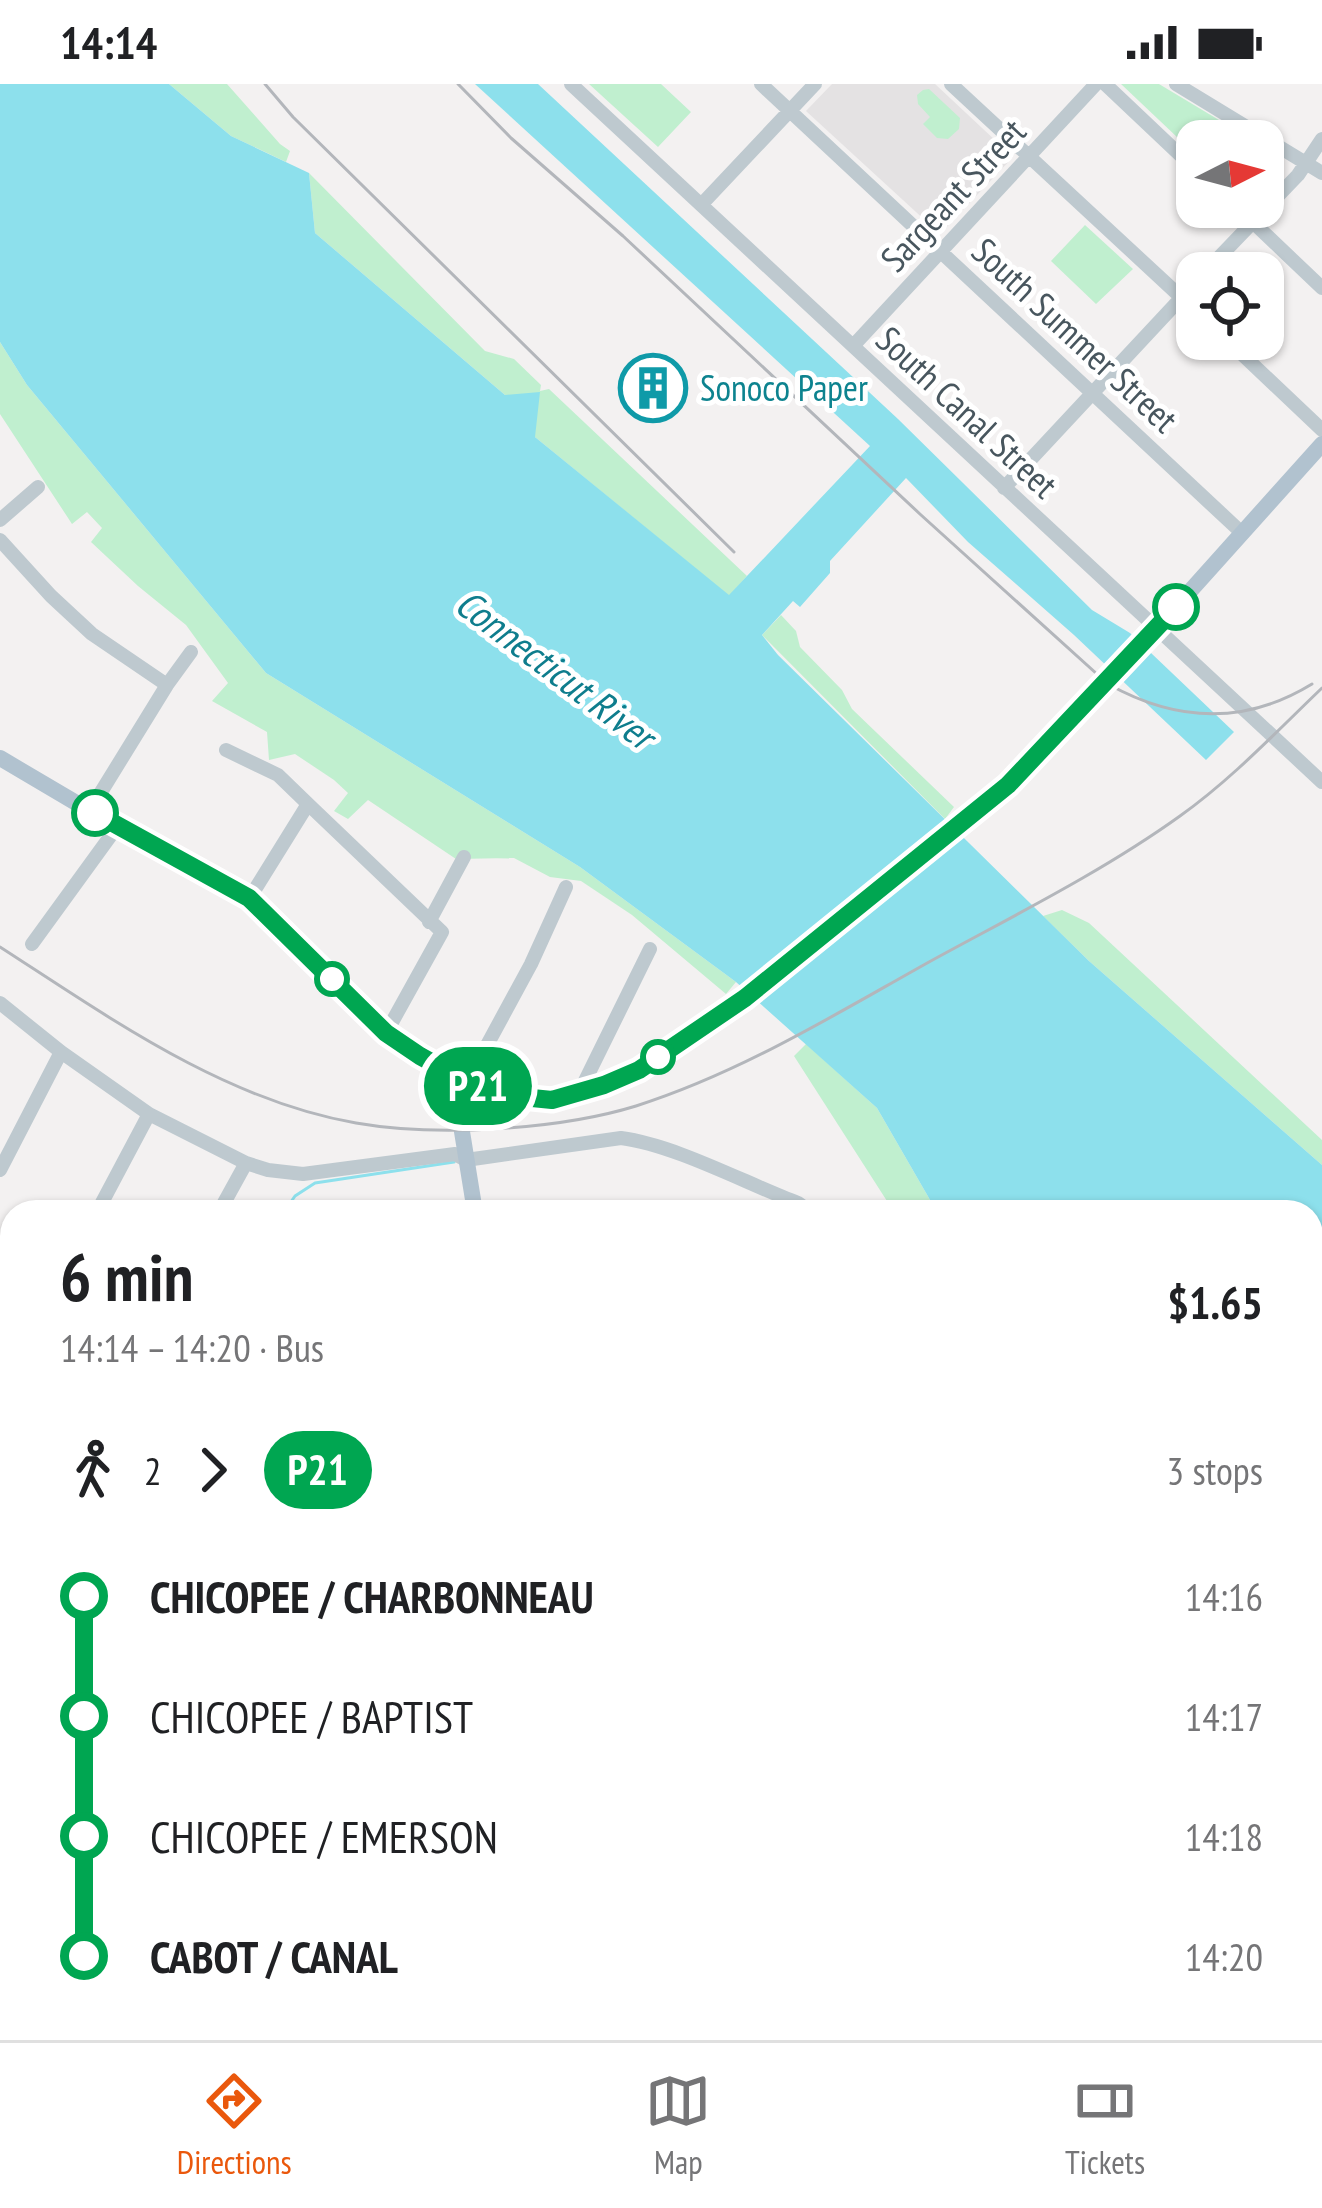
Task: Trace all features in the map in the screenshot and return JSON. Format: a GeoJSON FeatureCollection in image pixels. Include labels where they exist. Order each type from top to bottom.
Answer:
{"type":"FeatureCollection","features":[{"type":"Feature","properties":{"kind":"main road"},"geometry":{"type":"LineString","coordinates":[[0,758],[249,898],[386,1033],[420,1056],[467,1082],[512,1096],[552,1100],[639,1070],[745,998],[1008,785],[1322,444]]}},
{"type":"Feature","properties":{"kind":"main road"},"geometry":{"type":"LineString","coordinates":[[467,1082],[458,1107],[474,1200]]}},
{"type":"Feature","properties":{"kind":"main road"},"geometry":{"type":"LineString","coordinates":[[467,1167],[482,1200]]}},
{"type":"Feature","properties":{"kind":"street","name":"South Canal Street"},"geometry":{"type":"LineString","coordinates":[[572,84],[1153,632],[1322,782]]}},
{"type":"Feature","properties":{"kind":"street","name":"South Summer Street"},"geometry":{"type":"LineString","coordinates":[[761,84],[1241,533]]}},
{"type":"Feature","properties":{"kind":"street"},"geometry":{"type":"LineString","coordinates":[[701,206],[815,84]]}},
{"type":"Feature","properties":{"kind":"street"},"geometry":{"type":"LineString","coordinates":[[951,84],[1176,292]]}},
{"type":"Feature","properties":{"kind":"street","name":"Sargeant Street"},"geometry":{"type":"LineString","coordinates":[[854,346],[1096,84]]}},
{"type":"Feature","properties":{"kind":"street"},"geometry":{"type":"LineString","coordinates":[[1106,84],[1176,151]]}},
{"type":"Feature","properties":{"kind":"street"},"geometry":{"type":"LineString","coordinates":[[1176,84],[1322,173]]}},
{"type":"Feature","properties":{"kind":"street"},"geometry":{"type":"LineString","coordinates":[[1284,187],[1322,139]]}},
{"type":"Feature","properties":{"kind":"street"},"geometry":{"type":"LineString","coordinates":[[1224,252],[1247,228]]}},
{"type":"Feature","properties":{"kind":"street"},"geometry":{"type":"LineString","coordinates":[[1259,228],[1322,288]]}},
{"type":"Feature","properties":{"kind":"street"},"geometry":{"type":"LineString","coordinates":[[1004,488],[1176,302]]}},
{"type":"Feature","properties":{"kind":"street"},"geometry":{"type":"LineString","coordinates":[[1248,360],[1322,430]]}},
{"type":"Feature","properties":{"kind":"street"},"geometry":{"type":"LineString","coordinates":[[0,520],[38,487]]}},
{"type":"Feature","properties":{"kind":"street"},"geometry":{"type":"LineString","coordinates":[[0,540],[92,634],[167,685]]}},
{"type":"Feature","properties":{"kind":"street"},"geometry":{"type":"LineString","coordinates":[[90,810],[190,652]]}},
{"type":"Feature","properties":{"kind":"street"},"geometry":{"type":"LineString","coordinates":[[226,750],[278,775],[435,927]]}},
{"type":"Feature","properties":{"kind":"street"},"geometry":{"type":"LineString","coordinates":[[249,898],[308,804]]}},
{"type":"Feature","properties":{"kind":"street"},"geometry":{"type":"LineString","coordinates":[[32,944],[117,827]]}},
{"type":"Feature","properties":{"kind":"street"},"geometry":{"type":"LineString","coordinates":[[386,1033],[464,857]]}},
{"type":"Feature","properties":{"kind":"street"},"geometry":{"type":"LineString","coordinates":[[467,1082],[531,964],[566,886]]}},
{"type":"Feature","properties":{"kind":"street"},"geometry":{"type":"LineString","coordinates":[[579,1093],[650,949]]}},
{"type":"Feature","properties":{"kind":"street"},"geometry":{"type":"LineString","coordinates":[[0,1003],[149,1114],[268,1171],[303,1174],[455,1154],[467,1167],[620,1138],[791,1200]]}},
{"type":"Feature","properties":{"kind":"street"},"geometry":{"type":"LineString","coordinates":[[0,1170],[61,1052]]}},
{"type":"Feature","properties":{"kind":"street"},"geometry":{"type":"LineString","coordinates":[[103,1200],[149,1114]]}},
{"type":"Feature","properties":{"kind":"street"},"geometry":{"type":"LineString","coordinates":[[225,1200],[246,1163]]}},
{"type":"Feature","properties":{"kind":"shaded area"},"geometry":{"type":"Polygon","coordinates":[[[832,84],[935,84],[1013,157],[940,234],[806,111],[832,84]]]}},
{"type":"Feature","properties":{"kind":"green space"},"geometry":{"type":"Polygon","coordinates":[[[169,84],[227,84],[290,151],[286,162],[231,136],[169,84]]]}},
{"type":"Feature","properties":{"kind":"green space"},"geometry":{"type":"Polygon","coordinates":[[[589,84],[661,84],[691,112],[658,147],[589,84]]]}},
{"type":"Feature","properties":{"kind":"green space"},"geometry":{"type":"Polygon","coordinates":[[[1121,84],[1159,84],[1219,120],[1176,120],[1176,136],[1121,84]]]}},
{"type":"Feature","properties":{"kind":"green space"},"geometry":{"type":"Polygon","coordinates":[[[929,89],[960,118],[959,129],[948,139],[937,138],[923,124],[930,117],[918,104],[917,95],[929,89]]]}},
{"type":"Feature","properties":{"kind":"green space"},"geometry":{"type":"Polygon","coordinates":[[[309,173],[485,351],[514,359],[541,385],[540,391],[549,389],[747,576],[729,596],[535,437],[505,395],[315,233],[309,173]]]}},
{"type":"Feature","properties":{"kind":"green space"},"geometry":{"type":"Polygon","coordinates":[[[1085,225],[1133,269],[1096,304],[1051,261],[1085,225]]]}},
{"type":"Feature","properties":{"kind":"green space"},"geometry":{"type":"Polygon","coordinates":[[[0,342],[27,385],[266,673],[580,867],[736,982],[726,994],[632,915],[581,881],[550,877],[514,858],[456,859],[368,800],[348,819],[334,811],[348,793],[334,780],[295,754],[269,760],[267,732],[212,701],[228,683],[186,625],[91,542],[102,528],[87,512],[72,524],[0,414],[0,342]]]}},
{"type":"Feature","properties":{"kind":"green space"},"geometry":{"type":"Polygon","coordinates":[[[781,615],[796,631],[800,647],[842,690],[852,709],[954,807],[945,819],[762,635],[781,615]]]}},
{"type":"Feature","properties":{"kind":"green space"},"geometry":{"type":"Polygon","coordinates":[[[1062,910],[1089,923],[1322,1140],[1322,1165],[1043,916],[1062,910]]]}},
{"type":"Feature","properties":{"kind":"green space"},"geometry":{"type":"Polygon","coordinates":[[[806,1044],[877,1108],[930,1200],[886,1200],[794,1056],[806,1044]]]}},
{"type":"Feature","properties":{"kind":"water","name":"Connecticut River"},"geometry":{"type":"Polygon","coordinates":[[[0,84],[169,84],[231,136],[309,173],[315,233],[505,395],[540,392],[535,437],[729,595],[870,446],[475,84],[538,84],[898,419],[1092,610],[1130,633],[1234,732],[1206,760],[968,542],[906,478],[830,561],[830,573],[800,607],[793,601],[762,635],[1089,961],[1322,1165],[1322,1200],[930,1200],[877,1108],[736,982],[580,867],[266,673],[27,385],[0,342],[0,84]]]}},
{"type":"Feature","properties":{"kind":"waterway"},"geometry":{"type":"LineString","coordinates":[[292,1200],[315,1183],[454,1162]]}},
{"type":"Feature","properties":{"kind":"railway"},"geometry":{"type":"LineString","coordinates":[[265,84],[734,552]]}},
{"type":"Feature","properties":{"kind":"railway"},"geometry":{"type":"LineString","coordinates":[[458,84],[511,138],[1108,684],[1159,706],[1210,714],[1261,707],[1312,684]]}},
{"type":"Feature","properties":{"kind":"railway"},"geometry":{"type":"LineString","coordinates":[[0,947],[170,1053],[260,1096],[307,1112],[423,1130],[571,1121],[675,1093],[749,1060],[1088,875],[1199,802],[1322,688]]}},
{"type":"Feature","properties":{"kind":"bus line","name":"P21"},"geometry":{"type":"LineString","coordinates":[[95,813],[249,898],[386,1033],[420,1056],[467,1082],[512,1096],[552,1100],[639,1070],[745,998],[1008,785],[1176,607]]}},
{"type":"Feature","properties":{"kind":"place","name":"Sonoco Paper"},"geometry":{"type":"Point","coordinates":[653,388]}}]}
